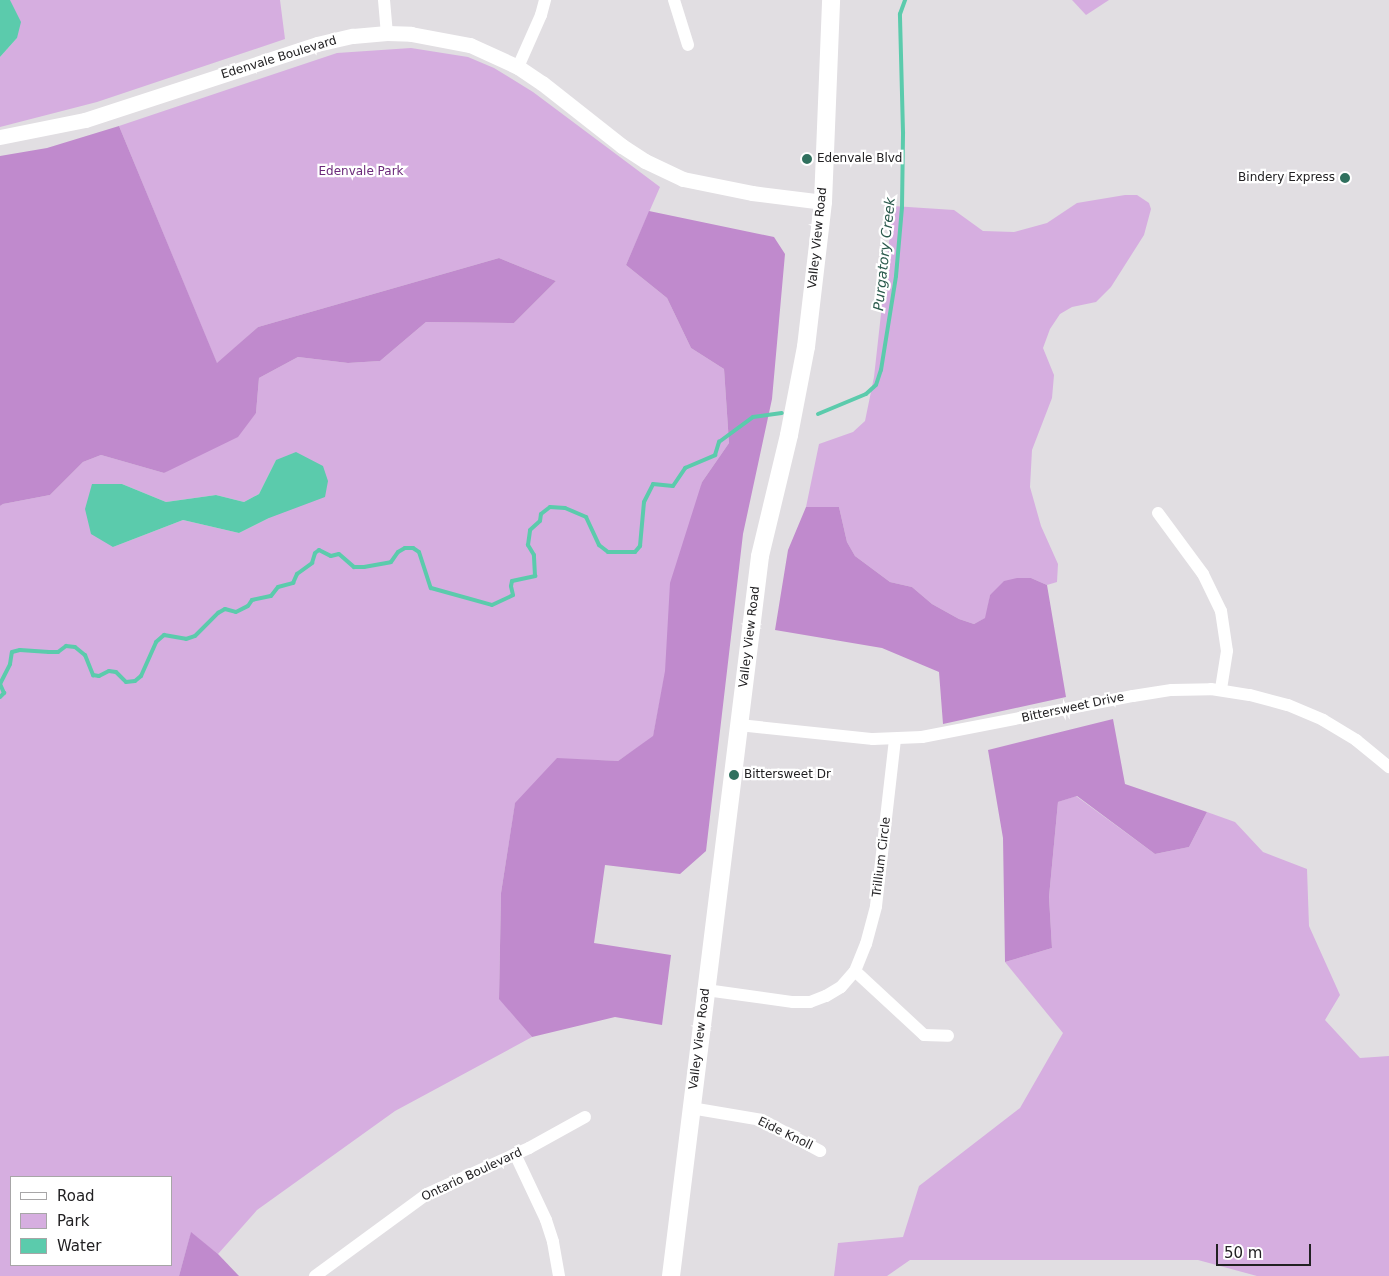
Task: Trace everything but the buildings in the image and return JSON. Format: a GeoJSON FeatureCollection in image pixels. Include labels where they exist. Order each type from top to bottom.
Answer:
{"type":"FeatureCollection","features":[{"type":"Feature","properties":{"kind":"main road","name":"Valley View Road"},"geometry":{"type":"LineString","coordinates":[[671,1276],[760,556],[789,435],[806,347],[823,202],[830,0]]}},
{"type":"Feature","properties":{"kind":"street"},"geometry":{"type":"LineString","coordinates":[[384,0],[387,33]]}},
{"type":"Feature","properties":{"kind":"street"},"geometry":{"type":"LineString","coordinates":[[518,67],[541,15],[545,0]]}},
{"type":"Feature","properties":{"kind":"street"},"geometry":{"type":"LineString","coordinates":[[674,0],[688,45]]}},
{"type":"Feature","properties":{"kind":"street","name":"Edenvale Boulevard"},"geometry":{"type":"LineString","coordinates":[[0,137],[85,120],[317,44],[353,36],[387,33],[434,36],[470,45],[518,67],[542,82],[622,146],[645,161],[676,176],[722,189],[823,202]]}},
{"type":"Feature","properties":{"kind":"street"},"geometry":{"type":"LineString","coordinates":[[1158,513],[1203,574],[1221,611],[1227,651],[1221,690]]}},
{"type":"Feature","properties":{"kind":"street","name":"Bittersweet Drive"},"geometry":{"type":"LineString","coordinates":[[739,725],[825,736],[895,739],[922,738],[1153,693],[1172,690],[1221,690],[1288,705],[1323,720],[1356,740],[1389,768]]}},
{"type":"Feature","properties":{"kind":"street","name":"Trillium Circle"},"geometry":{"type":"LineString","coordinates":[[706,990],[793,1002],[810,1002],[826,996],[841,987],[855,971],[866,944],[876,906],[895,739]]}},
{"type":"Feature","properties":{"kind":"street"},"geometry":{"type":"LineString","coordinates":[[855,971],[924,1035],[948,1036]]}},
{"type":"Feature","properties":{"kind":"street","name":"Eide Knoll"},"geometry":{"type":"LineString","coordinates":[[691,1108],[762,1120],[820,1151]]}},
{"type":"Feature","properties":{"kind":"street","name":"Ontario Boulevard"},"geometry":{"type":"LineString","coordinates":[[315,1276],[427,1194],[515,1154],[585,1117]]}},
{"type":"Feature","properties":{"kind":"street"},"geometry":{"type":"LineString","coordinates":[[515,1154],[546,1220],[553,1242],[559,1276]]}},
{"type":"Feature","properties":{"kind":"green space"},"geometry":{"type":"Polygon","coordinates":[[[10,0],[280,0],[285,39],[97,102],[0,127],[0,57],[17,38],[10,0]]]}},
{"type":"Feature","properties":{"kind":"green space"},"geometry":{"type":"Polygon","coordinates":[[[1072,0],[1109,0],[1086,15],[1072,0]]]}},
{"type":"Feature","properties":{"kind":"green space","name":"Edenvale Park"},"geometry":{"type":"Polygon","coordinates":[[[411,48],[468,57],[494,68],[533,92],[660,187],[626,265],[667,298],[691,348],[724,369],[729,443],[702,482],[653,737],[618,761],[557,759],[515,804],[501,893],[499,998],[532,1037],[395,1111],[257,1210],[218,1254],[191,1233],[179,1276],[0,1276],[0,506],[50,495],[83,462],[101,455],[164,473],[256,413],[259,378],[298,357],[348,363],[380,361],[426,322],[514,323],[556,281],[499,258],[258,327],[217,364],[119,126],[337,53],[411,48]],[[276,460],[259,494],[244,502],[216,495],[166,502],[122,484],[113,547],[183,520],[239,533],[269,518],[276,460]]]}},
{"type":"Feature","properties":{"kind":"green space"},"geometry":{"type":"Polygon","coordinates":[[[1125,195],[1137,195],[1149,203],[1151,209],[1144,235],[1111,287],[1096,302],[1072,307],[1060,314],[1050,329],[1043,348],[1054,375],[1052,398],[1032,450],[1030,487],[1041,526],[1058,564],[1057,582],[1047,585],[1031,578],[990,595],[986,618],[974,624],[959,619],[932,604],[912,587],[890,582],[855,556],[847,542],[839,507],[806,507],[819,444],[853,432],[865,421],[874,377],[893,206],[954,210],[983,231],[1014,232],[1047,223],[1077,203],[1125,195]]]}},
{"type":"Feature","properties":{"kind":"green space"},"geometry":{"type":"Polygon","coordinates":[[[1076,796],[1155,854],[1189,847],[1207,812],[1235,822],[1263,852],[1307,869],[1309,926],[1340,995],[1325,1020],[1360,1058],[1389,1056],[1389,1276],[1257,1276],[1198,1260],[910,1260],[887,1276],[834,1276],[838,1243],[903,1237],[919,1186],[1020,1108],[1063,1033],[1005,962],[1052,948],[1049,897],[1058,802],[1076,796]]]}},
{"type":"Feature","properties":{"kind":"shaded area"},"geometry":{"type":"Polygon","coordinates":[[[119,126],[217,363],[258,327],[499,258],[556,281],[514,323],[426,322],[380,361],[348,363],[298,357],[259,378],[256,413],[238,437],[164,473],[101,455],[83,462],[50,495],[0,506],[0,156],[47,148],[119,126]]]}},
{"type":"Feature","properties":{"kind":"shaded area"},"geometry":{"type":"Polygon","coordinates":[[[649,211],[774,237],[785,254],[772,399],[743,534],[706,851],[680,874],[605,865],[594,943],[671,955],[662,1025],[615,1017],[532,1037],[499,999],[501,893],[515,803],[557,758],[618,761],[653,736],[665,671],[670,583],[702,482],[729,443],[724,369],[691,348],[667,298],[626,265],[649,211]]]}},
{"type":"Feature","properties":{"kind":"shaded area"},"geometry":{"type":"Polygon","coordinates":[[[806,507],[839,507],[847,542],[855,556],[890,582],[912,587],[932,604],[959,619],[974,624],[985,618],[990,595],[1004,581],[1017,578],[1031,578],[1047,585],[1066,697],[943,724],[939,672],[882,648],[775,630],[788,550],[806,507]]]}},
{"type":"Feature","properties":{"kind":"shaded area"},"geometry":{"type":"Polygon","coordinates":[[[1113,719],[1125,784],[1207,812],[1189,847],[1155,854],[1077,796],[1058,802],[1049,897],[1052,948],[1005,962],[1003,838],[988,750],[1113,719]]]}},
{"type":"Feature","properties":{"kind":"shaded area"},"geometry":{"type":"Polygon","coordinates":[[[191,1232],[218,1254],[239,1276],[179,1276],[191,1232]]]}},
{"type":"Feature","properties":{"kind":"water"},"geometry":{"type":"Polygon","coordinates":[[[0,0],[10,0],[21,22],[17,38],[0,57],[0,0]]]}},
{"type":"Feature","properties":{"kind":"water"},"geometry":{"type":"Polygon","coordinates":[[[296,452],[323,466],[328,481],[325,497],[269,518],[239,533],[183,520],[113,547],[91,534],[85,509],[92,484],[122,484],[166,502],[216,495],[244,502],[259,494],[276,460],[296,452]]]}},
{"type":"Feature","properties":{"kind":"waterway","name":"Purgatory Creek"},"geometry":{"type":"LineString","coordinates":[[818,414],[866,394],[876,385],[881,370],[896,276],[902,207],[903,132],[900,14],[905,0]]}},
{"type":"Feature","properties":{"kind":"waterway","name":"Purgatory Creek"},"geometry":{"type":"LineString","coordinates":[[0,697],[4,693],[0,684],[10,664],[12,652],[20,650],[58,652],[66,646],[75,647],[85,655],[93,675],[99,676],[109,671],[116,672],[126,682],[135,681],[141,676],[156,642],[164,635],[186,639],[195,636],[218,613],[225,609],[236,612],[248,606],[252,600],[271,596],[278,587],[293,583],[297,574],[312,563],[315,553],[319,550],[331,556],[339,554],[354,567],[364,567],[391,562],[398,552],[405,548],[413,548],[419,552],[431,588],[492,605],[513,595],[512,581],[535,576],[534,555],[528,545],[530,530],[540,521],[541,514],[550,507],[565,508],[586,517],[599,545],[608,552],[635,552],[640,546],[644,502],[653,484],[673,486],[685,468],[715,455],[719,442],[753,417],[782,413]]}},
{"type":"Feature","properties":{"kind":"place","name":"Edenvale Blvd"},"geometry":{"type":"Point","coordinates":[807,159]}},
{"type":"Feature","properties":{"kind":"place","name":"Bindery Express"},"geometry":{"type":"Point","coordinates":[1345,178]}},
{"type":"Feature","properties":{"kind":"place","name":"Bittersweet Dr"},"geometry":{"type":"Point","coordinates":[734,775]}}]}
